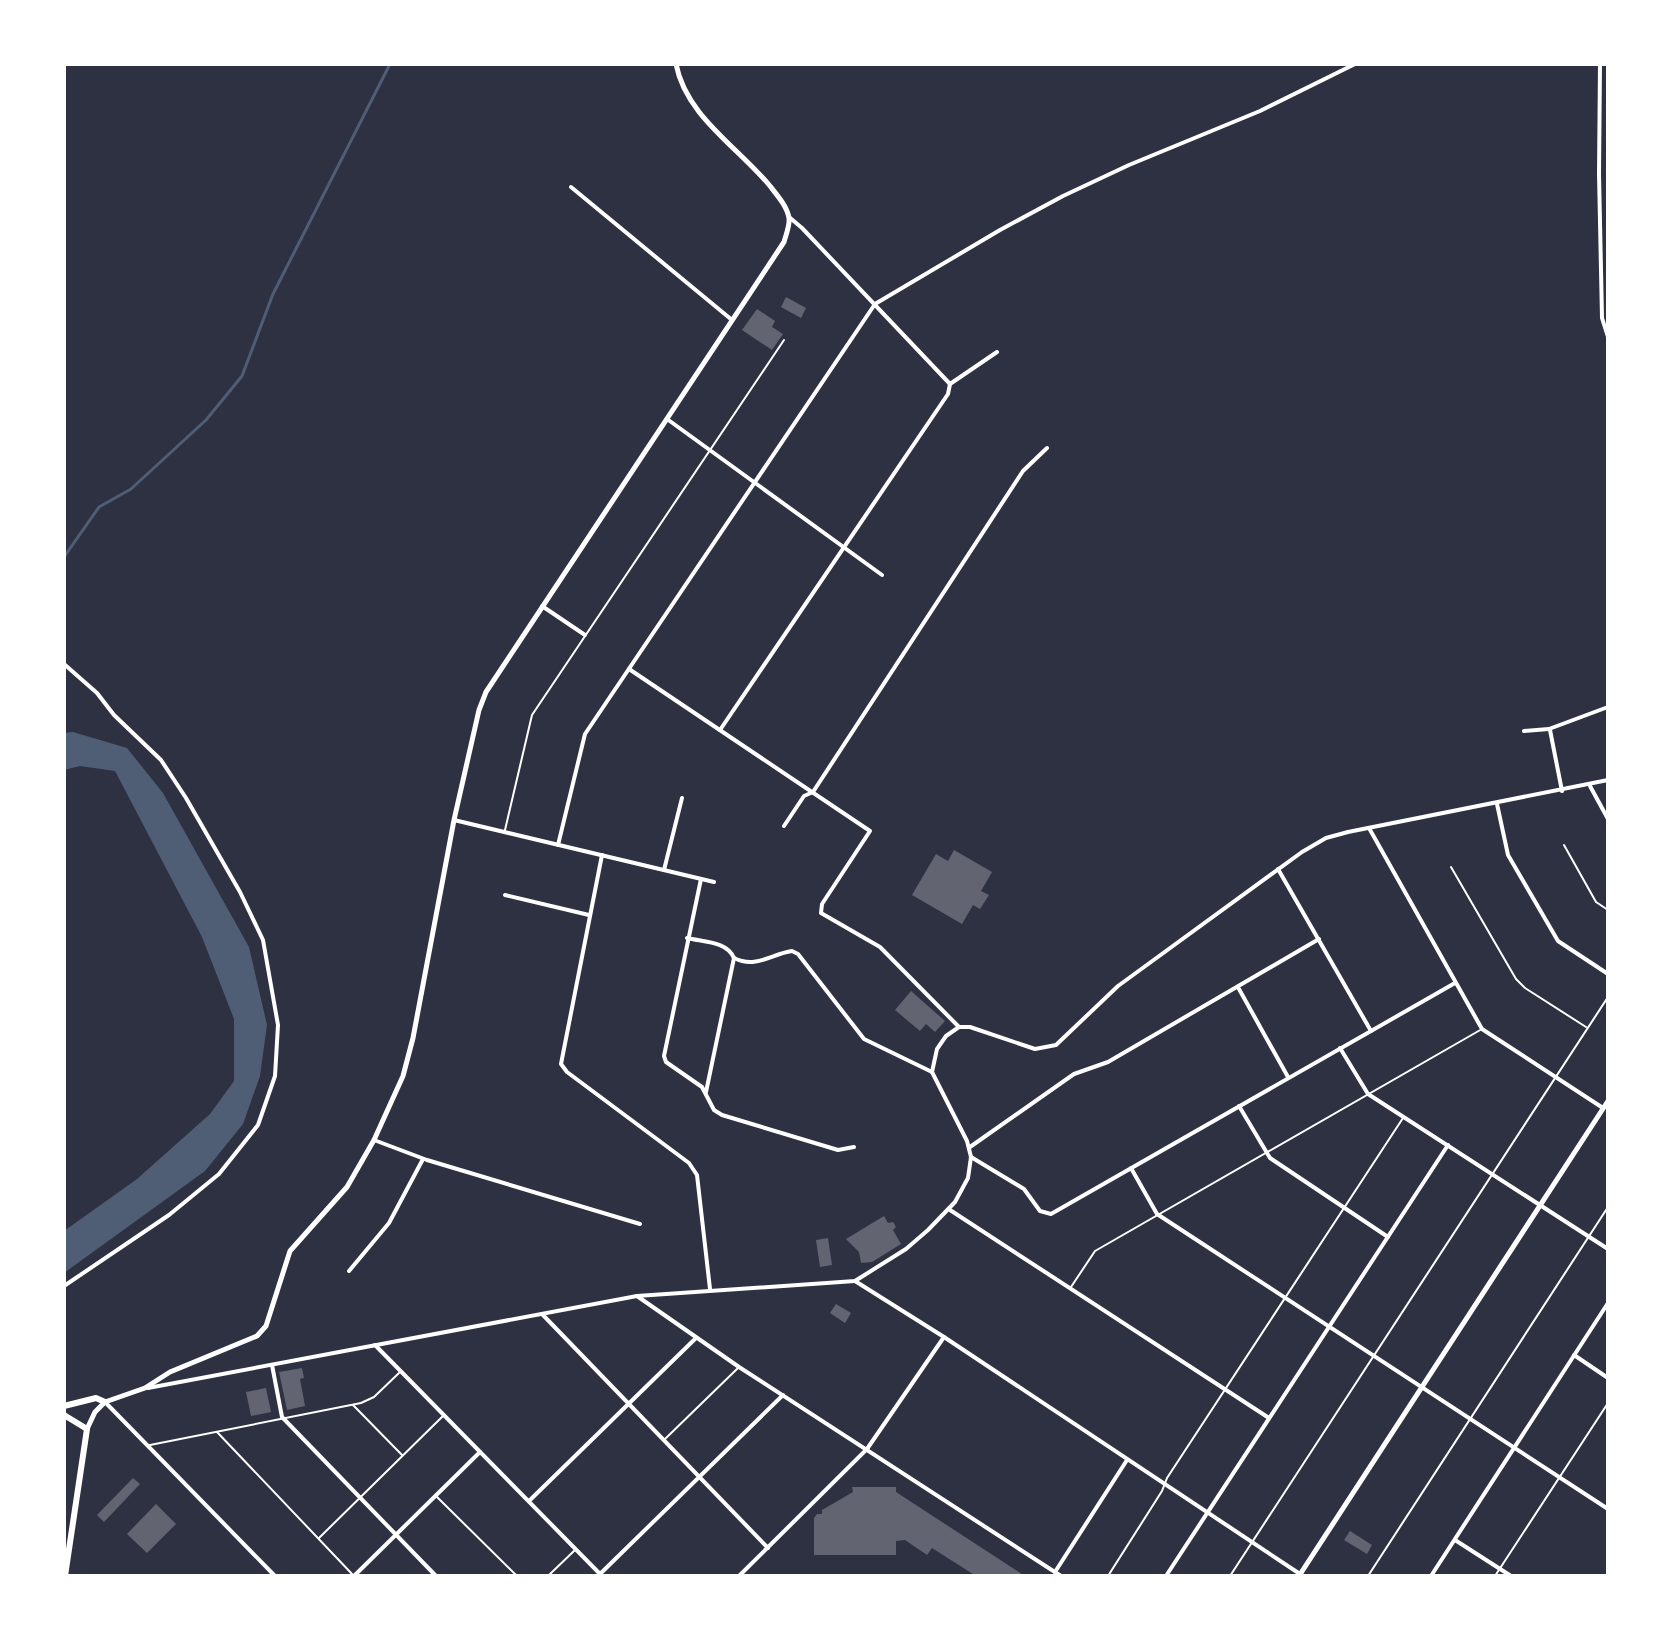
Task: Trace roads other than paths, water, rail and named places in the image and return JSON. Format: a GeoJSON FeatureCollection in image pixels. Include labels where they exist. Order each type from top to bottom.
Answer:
{"type":"FeatureCollection","features":[{"type":"Feature","properties":{"kind":"main road"},"geometry":{"type":"LineString","coordinates":[[64,1406],[96,1398],[105,1402]]}},
{"type":"Feature","properties":{"kind":"main road"},"geometry":{"type":"LineString","coordinates":[[65,1416],[87,1429],[65,1576]]}},
{"type":"Feature","properties":{"kind":"street"},"geometry":{"type":"LineString","coordinates":[[676,64],[678,76],[690,99],[707,121],[755,167],[789,217],[950,384]]}},
{"type":"Feature","properties":{"kind":"street"},"geometry":{"type":"LineString","coordinates":[[558,845],[585,734],[875,304],[1063,196],[1260,111],[1355,64]]}},
{"type":"Feature","properties":{"kind":"street"},"geometry":{"type":"LineString","coordinates":[[1600,64],[1602,318],[1608,337]]}},
{"type":"Feature","properties":{"kind":"street"},"geometry":{"type":"LineString","coordinates":[[571,187],[732,320]]}},
{"type":"Feature","properties":{"kind":"street"},"geometry":{"type":"LineString","coordinates":[[145,1388],[170,1372],[263,1332],[290,1251],[347,1187],[374,1140],[403,1076],[413,1038],[454,820],[476,722],[486,692],[784,242],[789,217]]}},
{"type":"Feature","properties":{"kind":"street"},"geometry":{"type":"LineString","coordinates":[[720,730],[948,394],[950,384],[997,352]]}},
{"type":"Feature","properties":{"kind":"street"},"geometry":{"type":"LineString","coordinates":[[666,418],[882,575]]}},
{"type":"Feature","properties":{"kind":"street"},"geometry":{"type":"LineString","coordinates":[[784,826],[804,796],[813,792],[1023,471],[1047,448]]}},
{"type":"Feature","properties":{"kind":"street"},"geometry":{"type":"LineString","coordinates":[[542,606],[585,635]]}},
{"type":"Feature","properties":{"kind":"street"},"geometry":{"type":"LineString","coordinates":[[64,664],[146,743],[186,798],[240,892],[263,940],[278,1025],[275,1076],[258,1125],[219,1174],[169,1215],[64,1286]]}},
{"type":"Feature","properties":{"kind":"street"},"geometry":{"type":"LineString","coordinates":[[629,669],[870,831],[822,904],[821,913],[880,947],[959,1027]]}},
{"type":"Feature","properties":{"kind":"street"},"geometry":{"type":"LineString","coordinates":[[1524,731],[1549,729],[1608,707]]}},
{"type":"Feature","properties":{"kind":"street"},"geometry":{"type":"LineString","coordinates":[[1549,729],[1562,791]]}},
{"type":"Feature","properties":{"kind":"street"},"geometry":{"type":"LineString","coordinates":[[932,1072],[941,1042],[959,1027],[977,1029],[1035,1049],[1056,1045],[1118,986],[1278,869],[1326,838],[1608,780]]}},
{"type":"Feature","properties":{"kind":"street"},"geometry":{"type":"LineString","coordinates":[[1590,785],[1608,819]]}},
{"type":"Feature","properties":{"kind":"street"},"geometry":{"type":"LineString","coordinates":[[664,870],[682,798]]}},
{"type":"Feature","properties":{"kind":"street"},"geometry":{"type":"LineString","coordinates":[[1497,804],[1508,855],[1558,941],[1608,974]]}},
{"type":"Feature","properties":{"kind":"street"},"geometry":{"type":"LineString","coordinates":[[454,820],[714,882]]}},
{"type":"Feature","properties":{"kind":"street"},"geometry":{"type":"LineString","coordinates":[[1369,828],[1482,1029],[1603,1108]]}},
{"type":"Feature","properties":{"kind":"street"},"geometry":{"type":"LineString","coordinates":[[602,855],[561,1064],[567,1072],[689,1163],[697,1175],[710,1289]]}},
{"type":"Feature","properties":{"kind":"street"},"geometry":{"type":"LineString","coordinates":[[1278,869],[1371,1031]]}},
{"type":"Feature","properties":{"kind":"street"},"geometry":{"type":"LineString","coordinates":[[701,879],[664,1056],[666,1062],[702,1087],[714,1110],[722,1115],[838,1150],[854,1147]]}},
{"type":"Feature","properties":{"kind":"street"},"geometry":{"type":"LineString","coordinates":[[505,895],[589,915]]}},
{"type":"Feature","properties":{"kind":"street"},"geometry":{"type":"LineString","coordinates":[[687,938],[724,946],[734,958],[706,1095]]}},
{"type":"Feature","properties":{"kind":"street"},"geometry":{"type":"LineString","coordinates":[[970,1147],[1074,1074],[1108,1062],[1319,939]]}},
{"type":"Feature","properties":{"kind":"street"},"geometry":{"type":"LineString","coordinates":[[87,1429],[95,1412],[105,1402],[145,1388],[637,1296],[855,1281],[906,1249],[949,1209],[965,1186],[971,1157],[970,1147],[932,1072],[864,1039],[798,954],[785,952],[754,963],[734,958]]}},
{"type":"Feature","properties":{"kind":"street"},"geometry":{"type":"LineString","coordinates":[[971,1157],[1024,1189],[1045,1214],[1051,1214],[1455,983]]}},
{"type":"Feature","properties":{"kind":"street"},"geometry":{"type":"LineString","coordinates":[[1239,988],[1288,1077]]}},
{"type":"Feature","properties":{"kind":"street"},"geometry":{"type":"LineString","coordinates":[[1340,1048],[1368,1094],[1608,1249]]}},
{"type":"Feature","properties":{"kind":"street"},"geometry":{"type":"LineString","coordinates":[[855,1281],[1301,1575],[1608,1101]]}},
{"type":"Feature","properties":{"kind":"street"},"geometry":{"type":"LineString","coordinates":[[1239,1106],[1270,1158],[1388,1237]]}},
{"type":"Feature","properties":{"kind":"street"},"geometry":{"type":"LineString","coordinates":[[374,1140],[423,1159],[640,1224]]}},
{"type":"Feature","properties":{"kind":"street"},"geometry":{"type":"LineString","coordinates":[[1166,1576],[1448,1145]]}},
{"type":"Feature","properties":{"kind":"street"},"geometry":{"type":"LineString","coordinates":[[349,1271],[389,1223],[423,1159]]}},
{"type":"Feature","properties":{"kind":"street"},"geometry":{"type":"LineString","coordinates":[[1131,1168],[1157,1214],[1608,1509]]}},
{"type":"Feature","properties":{"kind":"street"},"geometry":{"type":"LineString","coordinates":[[949,1209],[1269,1418]]}},
{"type":"Feature","properties":{"kind":"street"},"geometry":{"type":"LineString","coordinates":[[637,1296],[739,1367],[1061,1576]]}},
{"type":"Feature","properties":{"kind":"street"},"geometry":{"type":"LineString","coordinates":[[1431,1576],[1608,1303]]}},
{"type":"Feature","properties":{"kind":"street"},"geometry":{"type":"LineString","coordinates":[[542,1313],[768,1548]]}},
{"type":"Feature","properties":{"kind":"street"},"geometry":{"type":"LineString","coordinates":[[739,1576],[867,1449],[944,1337]]}},
{"type":"Feature","properties":{"kind":"street"},"geometry":{"type":"LineString","coordinates":[[529,1502],[696,1338]]}},
{"type":"Feature","properties":{"kind":"street"},"geometry":{"type":"LineString","coordinates":[[375,1345],[601,1575],[783,1395]]}},
{"type":"Feature","properties":{"kind":"street"},"geometry":{"type":"LineString","coordinates":[[1574,1355],[1608,1378]]}},
{"type":"Feature","properties":{"kind":"street"},"geometry":{"type":"LineString","coordinates":[[272,1365],[282,1417],[436,1576]]}},
{"type":"Feature","properties":{"kind":"street"},"geometry":{"type":"LineString","coordinates":[[105,1402],[271,1574]]}},
{"type":"Feature","properties":{"kind":"street"},"geometry":{"type":"LineString","coordinates":[[354,1576],[480,1452]]}},
{"type":"Feature","properties":{"kind":"street"},"geometry":{"type":"LineString","coordinates":[[1055,1572],[1127,1460]]}},
{"type":"Feature","properties":{"kind":"street"},"geometry":{"type":"LineString","coordinates":[[1455,1540],[1511,1576]]}},
{"type":"Feature","properties":{"kind":"lane"},"geometry":{"type":"LineString","coordinates":[[504,832],[532,715],[784,340]]}},
{"type":"Feature","properties":{"kind":"lane"},"geometry":{"type":"LineString","coordinates":[[1564,845],[1596,902],[1608,910]]}},
{"type":"Feature","properties":{"kind":"lane"},"geometry":{"type":"LineString","coordinates":[[1451,867],[1516,979],[1587,1028]]}},
{"type":"Feature","properties":{"kind":"lane"},"geometry":{"type":"LineString","coordinates":[[1230,1576],[1608,997]]}},
{"type":"Feature","properties":{"kind":"lane"},"geometry":{"type":"LineString","coordinates":[[1070,1288],[1095,1251],[1482,1029]]}},
{"type":"Feature","properties":{"kind":"lane"},"geometry":{"type":"LineString","coordinates":[[1108,1576],[1403,1117]]}},
{"type":"Feature","properties":{"kind":"lane"},"geometry":{"type":"LineString","coordinates":[[1368,1576],[1608,1207]]}},
{"type":"Feature","properties":{"kind":"lane"},"geometry":{"type":"LineString","coordinates":[[664,1440],[739,1367]]}},
{"type":"Feature","properties":{"kind":"lane"},"geometry":{"type":"LineString","coordinates":[[147,1446],[353,1404],[374,1397],[401,1371]]}},
{"type":"Feature","properties":{"kind":"lane"},"geometry":{"type":"LineString","coordinates":[[1495,1576],[1608,1403]]}},
{"type":"Feature","properties":{"kind":"lane"},"geometry":{"type":"LineString","coordinates":[[353,1404],[402,1456]]}},
{"type":"Feature","properties":{"kind":"lane"},"geometry":{"type":"LineString","coordinates":[[318,1539],[444,1415]]}},
{"type":"Feature","properties":{"kind":"lane"},"geometry":{"type":"LineString","coordinates":[[216,1431],[354,1576]]}},
{"type":"Feature","properties":{"kind":"lane"},"geometry":{"type":"LineString","coordinates":[[436,1496],[517,1576]]}},
{"type":"Feature","properties":{"kind":"lane"},"geometry":{"type":"LineString","coordinates":[[548,1576],[576,1549]]}},
{"type":"Feature","properties":{"kind":"water"},"geometry":{"type":"Polygon","coordinates":[[[73,732],[127,748],[163,793],[249,947],[267,1025],[260,1076],[243,1124],[205,1171],[64,1273],[64,1231],[137,1179],[210,1114],[234,1081],[234,1019],[202,937],[115,771],[80,766],[64,770],[64,733],[73,732]]]}},
{"type":"Feature","properties":{"kind":"waterway"},"geometry":{"type":"LineString","coordinates":[[64,557],[99,507],[131,489],[206,420],[242,376],[273,294],[390,64]]}}]}
